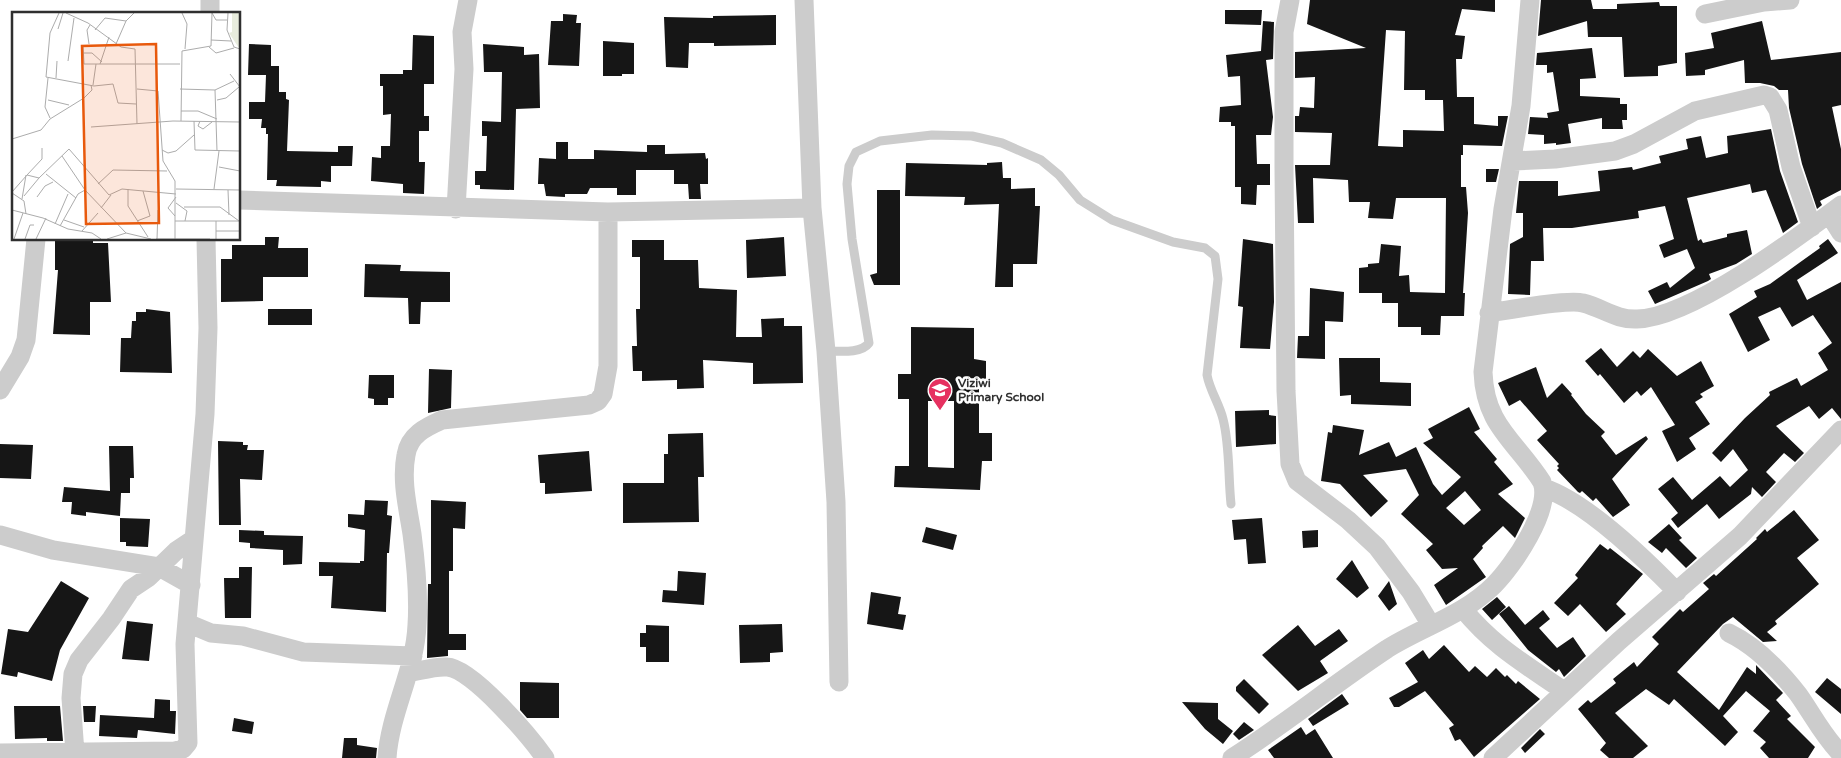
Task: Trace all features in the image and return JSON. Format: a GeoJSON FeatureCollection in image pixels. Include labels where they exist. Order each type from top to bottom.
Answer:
{"type":"FeatureCollection","features":[{"type":"Feature","properties":{"kind":"street"},"geometry":{"type":"LineString","coordinates":[[456,209],[464,69],[462,32],[468,0]]}},
{"type":"Feature","properties":{"kind":"street"},"geometry":{"type":"LineString","coordinates":[[804,0],[812,208],[826,351],[836,502],[840,682]]}},
{"type":"Feature","properties":{"kind":"street"},"geometry":{"type":"LineString","coordinates":[[1290,0],[1284,32],[1284,139],[1286,391],[1290,464],[1297,481],[1348,520],[1377,547],[1411,592],[1431,625]]}},
{"type":"Feature","properties":{"kind":"street"},"geometry":{"type":"LineString","coordinates":[[1232,758],[1266,737],[1388,648],[1463,609],[1494,586],[1509,567],[1540,514],[1544,488],[1537,474],[1491,414],[1486,402],[1483,372],[1503,209],[1513,161],[1521,106],[1530,0]]}},
{"type":"Feature","properties":{"kind":"street"},"geometry":{"type":"LineString","coordinates":[[1705,14],[1764,2],[1790,0]]}},
{"type":"Feature","properties":{"kind":"street"},"geometry":{"type":"LineString","coordinates":[[1513,161],[1555,159],[1615,151],[1642,140],[1695,110],[1764,96],[1770,97],[1778,110],[1791,167],[1812,227]]}},
{"type":"Feature","properties":{"kind":"street"},"geometry":{"type":"LineString","coordinates":[[240,200],[456,209],[608,212],[812,208]]}},
{"type":"Feature","properties":{"kind":"street"},"geometry":{"type":"LineString","coordinates":[[1489,313],[1578,302],[1619,318],[1636,320],[1659,317],[1682,307],[1750,269],[1835,210],[1841,233]]}},
{"type":"Feature","properties":{"kind":"street"},"geometry":{"type":"LineString","coordinates":[[387,758],[388,736],[411,664],[417,623],[417,584],[404,468],[410,442],[423,428],[442,420],[589,405],[598,402],[603,394],[608,366],[608,212]]}},
{"type":"Feature","properties":{"kind":"street"},"geometry":{"type":"LineString","coordinates":[[0,390],[20,357],[26,340],[36,240]]}},
{"type":"Feature","properties":{"kind":"street"},"geometry":{"type":"LineString","coordinates":[[6,755],[76,753],[129,755],[175,751],[183,749],[188,743],[190,729],[186,644],[205,395],[208,328],[206,240]]}},
{"type":"Feature","properties":{"kind":"street"},"geometry":{"type":"LineString","coordinates":[[1493,758],[1564,691],[1740,536],[1841,430]]}},
{"type":"Feature","properties":{"kind":"street"},"geometry":{"type":"LineString","coordinates":[[1544,488],[1570,500],[1615,534],[1645,558],[1677,592]]}},
{"type":"Feature","properties":{"kind":"street"},"geometry":{"type":"LineString","coordinates":[[0,535],[53,550],[159,567],[191,586]]}},
{"type":"Feature","properties":{"kind":"street"},"geometry":{"type":"LineString","coordinates":[[76,753],[71,698],[73,674],[79,660],[111,620],[127,593],[194,539]]}},
{"type":"Feature","properties":{"kind":"street"},"geometry":{"type":"LineString","coordinates":[[1463,609],[1478,628],[1500,648],[1564,691]]}},
{"type":"Feature","properties":{"kind":"street"},"geometry":{"type":"LineString","coordinates":[[187,623],[211,633],[243,636],[302,652],[447,667],[462,671],[480,686],[545,758]]}},
{"type":"Feature","properties":{"kind":"street"},"geometry":{"type":"LineString","coordinates":[[1729,633],[1743,640],[1781,675],[1798,695],[1826,738],[1841,754]]}},
{"type":"Feature","properties":{"kind":"lane"},"geometry":{"type":"LineString","coordinates":[[826,351],[856,350],[870,343],[848,204],[849,166],[856,152],[880,141],[932,135],[972,136],[1002,143],[1041,160],[1059,176],[1080,200],[1112,220],[1173,242],[1205,248],[1214,256],[1218,279],[1207,375],[1210,390],[1222,417],[1231,504]]}},
{"type":"Feature","properties":{"kind":"building"},"geometry":{"type":"Polygon","coordinates":[[[1310,0],[1495,0],[1495,12],[1462,9],[1455,35],[1465,36],[1462,59],[1456,59],[1457,97],[1474,97],[1474,124],[1498,126],[1498,116],[1508,116],[1502,146],[1463,145],[1463,155],[1461,155],[1461,187],[1466,187],[1468,213],[1463,293],[1465,293],[1464,316],[1441,316],[1440,335],[1421,335],[1421,327],[1398,327],[1398,303],[1382,303],[1382,293],[1359,293],[1359,268],[1368,267],[1368,264],[1379,263],[1381,244],[1401,246],[1399,276],[1409,275],[1410,292],[1445,293],[1446,198],[1396,198],[1393,219],[1368,218],[1370,202],[1349,202],[1348,180],[1313,178],[1314,223],[1298,223],[1295,165],[1330,165],[1332,133],[1295,132],[1295,116],[1299,116],[1300,107],[1314,108],[1315,77],[1295,78],[1295,52],[1366,48],[1307,24],[1310,0]],[[1386,30],[1378,146],[1403,147],[1403,130],[1444,131],[1443,100],[1425,100],[1425,90],[1404,90],[1405,31],[1386,30]]]}},
{"type":"Feature","properties":{"kind":"building"},"geometry":{"type":"Polygon","coordinates":[[[1541,0],[1591,0],[1593,9],[1617,9],[1617,4],[1659,2],[1660,6],[1677,6],[1677,63],[1658,66],[1658,76],[1624,77],[1622,37],[1588,37],[1587,21],[1538,36],[1541,0]]]}},
{"type":"Feature","properties":{"kind":"building"},"geometry":{"type":"Polygon","coordinates":[[[1225,10],[1262,10],[1261,25],[1225,24],[1225,10]]]}},
{"type":"Feature","properties":{"kind":"building"},"geometry":{"type":"Polygon","coordinates":[[[563,14],[577,15],[576,23],[581,23],[579,66],[548,65],[551,21],[563,21],[563,14]]]}},
{"type":"Feature","properties":{"kind":"building"},"geometry":{"type":"Polygon","coordinates":[[[776,15],[776,45],[714,46],[714,43],[689,43],[688,68],[666,67],[664,17],[713,18],[713,16],[776,15]]]}},
{"type":"Feature","properties":{"kind":"building"},"geometry":{"type":"Polygon","coordinates":[[[1263,21],[1274,22],[1273,59],[1266,60],[1273,117],[1271,135],[1256,135],[1257,164],[1270,164],[1270,185],[1257,185],[1256,205],[1241,204],[1241,187],[1235,187],[1235,126],[1231,126],[1231,122],[1219,122],[1220,107],[1241,105],[1240,76],[1228,77],[1226,55],[1261,51],[1263,21]]]}},
{"type":"Feature","properties":{"kind":"building"},"geometry":{"type":"Polygon","coordinates":[[[1762,21],[1771,60],[1841,52],[1841,105],[1832,107],[1841,149],[1841,190],[1820,201],[1822,205],[1817,209],[1802,164],[1789,108],[1788,90],[1779,90],[1774,86],[1760,83],[1745,83],[1744,60],[1705,70],[1705,75],[1686,76],[1685,53],[1714,48],[1711,33],[1762,21]]]}},
{"type":"Feature","properties":{"kind":"building"},"geometry":{"type":"Polygon","coordinates":[[[413,35],[434,36],[434,84],[424,84],[424,116],[429,116],[429,131],[419,131],[419,162],[425,162],[424,194],[403,193],[403,184],[371,181],[372,157],[381,158],[381,146],[390,146],[391,114],[383,115],[383,86],[380,86],[380,74],[403,74],[403,70],[412,70],[413,35]]]}},
{"type":"Feature","properties":{"kind":"building"},"geometry":{"type":"Polygon","coordinates":[[[603,41],[634,43],[634,74],[603,76],[603,41]]]}},
{"type":"Feature","properties":{"kind":"building"},"geometry":{"type":"Polygon","coordinates":[[[249,44],[271,45],[271,66],[279,66],[279,92],[286,92],[286,99],[289,100],[287,151],[338,152],[338,146],[353,146],[352,166],[331,166],[331,182],[321,181],[321,187],[276,186],[277,180],[267,180],[268,134],[266,134],[266,128],[261,128],[262,119],[249,119],[249,102],[265,102],[266,75],[248,75],[249,44]]]}},
{"type":"Feature","properties":{"kind":"building"},"geometry":{"type":"Polygon","coordinates":[[[483,44],[524,47],[524,55],[539,54],[540,108],[516,109],[514,190],[480,189],[480,185],[475,185],[475,171],[486,171],[487,136],[482,136],[482,121],[501,122],[502,72],[484,72],[483,44]]]}},
{"type":"Feature","properties":{"kind":"building"},"geometry":{"type":"Polygon","coordinates":[[[1592,48],[1596,78],[1580,79],[1580,96],[1620,98],[1620,104],[1627,104],[1627,120],[1622,120],[1623,129],[1602,129],[1602,118],[1568,124],[1571,143],[1544,144],[1544,135],[1528,134],[1530,117],[1548,118],[1547,113],[1559,111],[1553,72],[1547,73],[1547,65],[1536,65],[1537,53],[1592,48]]]}},
{"type":"Feature","properties":{"kind":"building"},"geometry":{"type":"Polygon","coordinates":[[[1771,129],[1780,171],[1798,222],[1783,233],[1766,190],[1752,193],[1750,184],[1687,198],[1698,241],[1701,239],[1703,243],[1727,237],[1727,234],[1747,230],[1752,254],[1736,264],[1709,274],[1711,279],[1708,281],[1655,304],[1648,291],[1667,282],[1670,288],[1695,268],[1687,249],[1664,258],[1659,245],[1674,239],[1665,206],[1638,211],[1639,218],[1572,228],[1543,228],[1544,261],[1531,261],[1530,295],[1508,294],[1510,244],[1523,237],[1523,213],[1516,213],[1519,181],[1558,181],[1558,196],[1600,191],[1598,171],[1632,167],[1633,170],[1661,163],[1659,156],[1688,149],[1686,139],[1701,136],[1706,158],[1728,153],[1727,136],[1771,129]]]}},
{"type":"Feature","properties":{"kind":"building"},"geometry":{"type":"Polygon","coordinates":[[[556,142],[568,142],[568,159],[594,159],[594,150],[647,152],[647,145],[665,145],[665,154],[705,153],[706,159],[708,158],[708,184],[700,184],[701,199],[689,199],[688,184],[674,184],[674,170],[636,170],[636,195],[617,195],[617,188],[590,188],[587,194],[565,194],[565,197],[546,196],[544,184],[538,184],[539,158],[556,159],[556,142]]]}},
{"type":"Feature","properties":{"kind":"building"},"geometry":{"type":"Polygon","coordinates":[[[1002,162],[1003,178],[1011,178],[1011,189],[1035,188],[1035,206],[1040,206],[1037,264],[1013,264],[1013,287],[995,287],[999,204],[964,205],[965,197],[905,196],[906,163],[987,165],[987,163],[1002,162]]]}},
{"type":"Feature","properties":{"kind":"building"},"geometry":{"type":"Polygon","coordinates":[[[1486,169],[1499,169],[1496,182],[1486,182],[1486,169]]]}},
{"type":"Feature","properties":{"kind":"building"},"geometry":{"type":"Polygon","coordinates":[[[877,190],[900,190],[900,285],[874,285],[870,275],[877,273],[877,190]]]}},
{"type":"Feature","properties":{"kind":"building"},"geometry":{"type":"Polygon","coordinates":[[[265,237],[279,237],[278,248],[308,248],[308,277],[263,277],[263,301],[221,302],[221,259],[232,259],[232,245],[265,245],[265,237]]]}},
{"type":"Feature","properties":{"kind":"building"},"geometry":{"type":"Polygon","coordinates":[[[784,237],[786,276],[747,278],[746,240],[784,237]]]}},
{"type":"Feature","properties":{"kind":"building"},"geometry":{"type":"Polygon","coordinates":[[[1243,239],[1273,244],[1274,302],[1270,349],[1240,348],[1243,307],[1238,306],[1243,239]]]}},
{"type":"Feature","properties":{"kind":"building"},"geometry":{"type":"Polygon","coordinates":[[[1828,239],[1838,253],[1797,280],[1807,300],[1841,282],[1841,419],[1832,408],[1819,419],[1809,406],[1776,426],[1804,453],[1795,462],[1784,453],[1766,472],[1776,482],[1762,497],[1752,487],[1751,494],[1719,519],[1707,504],[1678,528],[1671,519],[1678,513],[1658,489],[1673,477],[1692,500],[1720,476],[1730,487],[1748,470],[1733,449],[1721,462],[1712,453],[1770,395],[1769,392],[1797,378],[1801,386],[1828,370],[1818,353],[1832,343],[1813,315],[1792,327],[1780,307],[1758,317],[1770,340],[1748,352],[1729,314],[1757,297],[1754,291],[1770,284],[1820,248],[1819,246],[1828,239]]]}},
{"type":"Feature","properties":{"kind":"building"},"geometry":{"type":"Polygon","coordinates":[[[55,240],[93,240],[93,243],[108,243],[111,302],[90,302],[90,335],[53,334],[58,270],[55,270],[55,240]]]}},
{"type":"Feature","properties":{"kind":"building"},"geometry":{"type":"Polygon","coordinates":[[[632,240],[664,240],[664,260],[698,260],[699,288],[737,290],[736,337],[762,337],[761,319],[784,318],[784,326],[802,326],[803,383],[753,384],[753,363],[703,360],[704,388],[677,389],[677,380],[642,381],[642,371],[633,371],[632,346],[637,346],[636,309],[640,309],[640,257],[632,257],[632,240]]]}},
{"type":"Feature","properties":{"kind":"building"},"geometry":{"type":"Polygon","coordinates":[[[365,264],[401,265],[400,271],[450,272],[450,302],[421,302],[420,324],[409,324],[408,298],[364,297],[365,264]]]}},
{"type":"Feature","properties":{"kind":"building"},"geometry":{"type":"Polygon","coordinates":[[[1310,288],[1344,292],[1343,322],[1325,321],[1325,359],[1297,358],[1298,336],[1309,336],[1310,288]]]}},
{"type":"Feature","properties":{"kind":"building"},"geometry":{"type":"Polygon","coordinates":[[[146,309],[170,312],[172,373],[120,372],[121,338],[131,338],[132,321],[136,321],[136,312],[146,312],[146,309]]]}},
{"type":"Feature","properties":{"kind":"building"},"geometry":{"type":"Polygon","coordinates":[[[268,309],[312,309],[312,325],[268,325],[268,309]]]}},
{"type":"Feature","properties":{"kind":"building"},"geometry":{"type":"Polygon","coordinates":[[[911,327],[974,328],[974,359],[986,361],[986,379],[979,379],[979,433],[992,433],[992,461],[982,461],[980,490],[894,487],[895,466],[909,466],[909,399],[898,399],[898,374],[911,374],[911,327]],[[928,401],[928,467],[954,468],[954,401],[928,401]]]}},
{"type":"Feature","properties":{"kind":"building"},"geometry":{"type":"Polygon","coordinates":[[[1601,348],[1617,367],[1633,351],[1640,358],[1648,349],[1677,376],[1701,361],[1714,386],[1700,394],[1703,397],[1695,402],[1710,424],[1689,438],[1696,449],[1677,462],[1662,431],[1675,425],[1651,387],[1641,396],[1637,391],[1624,403],[1600,374],[1598,376],[1585,361],[1601,348]]]}},
{"type":"Feature","properties":{"kind":"building"},"geometry":{"type":"Polygon","coordinates":[[[1339,358],[1380,358],[1380,382],[1411,383],[1411,406],[1351,404],[1351,395],[1340,396],[1339,358]]]}},
{"type":"Feature","properties":{"kind":"building"},"geometry":{"type":"Polygon","coordinates":[[[1536,367],[1547,398],[1562,383],[1586,414],[1605,432],[1601,436],[1616,455],[1646,436],[1648,439],[1612,479],[1630,505],[1613,517],[1596,498],[1593,501],[1582,491],[1578,492],[1557,470],[1559,464],[1537,440],[1547,431],[1520,400],[1509,406],[1498,383],[1536,367]]]}},
{"type":"Feature","properties":{"kind":"building"},"geometry":{"type":"Polygon","coordinates":[[[429,369],[452,370],[451,408],[428,413],[429,369]]]}},
{"type":"Feature","properties":{"kind":"building"},"geometry":{"type":"Polygon","coordinates":[[[369,375],[394,375],[394,398],[388,398],[388,405],[374,405],[374,399],[368,398],[369,375]]]}},
{"type":"Feature","properties":{"kind":"building"},"geometry":{"type":"Polygon","coordinates":[[[1469,407],[1480,429],[1474,432],[1497,459],[1494,462],[1513,484],[1498,494],[1525,518],[1515,538],[1503,526],[1482,546],[1483,548],[1473,559],[1486,577],[1446,605],[1434,585],[1458,568],[1442,569],[1426,550],[1433,544],[1401,514],[1419,495],[1406,469],[1363,475],[1388,501],[1371,517],[1340,484],[1321,481],[1328,432],[1332,433],[1333,425],[1364,430],[1359,455],[1389,442],[1396,457],[1416,447],[1433,484],[1442,495],[1461,477],[1423,443],[1433,438],[1428,429],[1469,407]],[[1465,491],[1446,508],[1464,525],[1481,510],[1465,491]]]}},
{"type":"Feature","properties":{"kind":"building"},"geometry":{"type":"Polygon","coordinates":[[[1269,410],[1269,415],[1276,416],[1276,444],[1236,447],[1235,411],[1269,410]]]}},
{"type":"Feature","properties":{"kind":"building"},"geometry":{"type":"Polygon","coordinates":[[[703,433],[704,477],[698,477],[699,522],[623,523],[623,483],[664,483],[664,454],[668,454],[668,434],[703,433]]]}},
{"type":"Feature","properties":{"kind":"building"},"geometry":{"type":"Polygon","coordinates":[[[218,441],[243,442],[243,445],[248,445],[247,450],[264,450],[262,480],[240,479],[241,525],[219,525],[218,441]]]}},
{"type":"Feature","properties":{"kind":"building"},"geometry":{"type":"Polygon","coordinates":[[[0,444],[33,445],[31,479],[0,478],[0,444]]]}},
{"type":"Feature","properties":{"kind":"building"},"geometry":{"type":"Polygon","coordinates":[[[109,446],[133,446],[134,478],[130,478],[130,493],[121,493],[120,516],[86,512],[86,516],[71,514],[72,502],[62,502],[64,487],[110,491],[109,446]]]}},
{"type":"Feature","properties":{"kind":"building"},"geometry":{"type":"Polygon","coordinates":[[[589,451],[592,491],[545,494],[545,483],[540,483],[538,455],[589,451]]]}},
{"type":"Feature","properties":{"kind":"building"},"geometry":{"type":"Polygon","coordinates":[[[365,500],[388,501],[387,515],[392,516],[389,553],[387,553],[386,612],[331,608],[333,576],[319,576],[319,562],[360,563],[360,561],[364,561],[365,530],[348,527],[348,514],[364,515],[365,500]]]}},
{"type":"Feature","properties":{"kind":"building"},"geometry":{"type":"Polygon","coordinates":[[[431,500],[466,502],[465,529],[453,528],[453,571],[449,571],[449,634],[466,634],[466,650],[448,650],[448,656],[427,658],[428,584],[431,584],[431,500]]]}},
{"type":"Feature","properties":{"kind":"building"},"geometry":{"type":"Polygon","coordinates":[[[1794,510],[1819,540],[1797,558],[1819,584],[1775,621],[1777,624],[1767,632],[1777,641],[1763,642],[1733,617],[1723,624],[1677,672],[1719,710],[1747,667],[1756,674],[1756,665],[1783,693],[1776,700],[1791,716],[1787,719],[1815,747],[1808,758],[1769,758],[1760,748],[1766,742],[1753,731],[1770,711],[1746,691],[1723,716],[1738,732],[1725,746],[1674,699],[1669,705],[1646,689],[1615,713],[1648,746],[1633,758],[1609,758],[1600,750],[1606,743],[1578,709],[1588,700],[1591,703],[1616,683],[1613,679],[1634,662],[1637,667],[1659,644],[1652,637],[1680,609],[1683,612],[1709,589],[1703,583],[1714,574],[1716,576],[1757,539],[1765,529],[1767,532],[1794,510]]]}},
{"type":"Feature","properties":{"kind":"building"},"geometry":{"type":"Polygon","coordinates":[[[120,518],[150,519],[148,547],[126,546],[126,542],[120,542],[120,518]]]}},
{"type":"Feature","properties":{"kind":"building"},"geometry":{"type":"Polygon","coordinates":[[[1262,518],[1266,563],[1248,564],[1246,539],[1234,540],[1232,520],[1262,518]]]}},
{"type":"Feature","properties":{"kind":"building"},"geometry":{"type":"Polygon","coordinates":[[[1669,524],[1682,538],[1679,540],[1697,558],[1686,568],[1666,548],[1662,553],[1648,542],[1669,524]]]}},
{"type":"Feature","properties":{"kind":"building"},"geometry":{"type":"Polygon","coordinates":[[[926,527],[957,535],[953,550],[922,542],[926,527]]]}},
{"type":"Feature","properties":{"kind":"building"},"geometry":{"type":"Polygon","coordinates":[[[239,530],[264,531],[264,535],[303,536],[302,564],[283,565],[283,550],[250,548],[250,543],[239,542],[239,530]]]}},
{"type":"Feature","properties":{"kind":"building"},"geometry":{"type":"Polygon","coordinates":[[[1318,530],[1318,547],[1303,548],[1302,531],[1318,530]]]}},
{"type":"Feature","properties":{"kind":"building"},"geometry":{"type":"Polygon","coordinates":[[[1600,544],[1608,550],[1610,548],[1643,574],[1616,604],[1626,614],[1606,632],[1580,604],[1568,616],[1554,603],[1578,578],[1575,575],[1600,544]]]}},
{"type":"Feature","properties":{"kind":"building"},"geometry":{"type":"Polygon","coordinates":[[[1352,560],[1369,588],[1357,598],[1336,579],[1352,560]]]}},
{"type":"Feature","properties":{"kind":"building"},"geometry":{"type":"Polygon","coordinates":[[[239,567],[252,567],[251,618],[225,618],[224,578],[239,578],[239,567]]]}},
{"type":"Feature","properties":{"kind":"building"},"geometry":{"type":"Polygon","coordinates":[[[678,571],[706,573],[704,605],[662,602],[663,590],[677,591],[678,571]]]}},
{"type":"Feature","properties":{"kind":"building"},"geometry":{"type":"Polygon","coordinates":[[[61,581],[89,598],[60,650],[52,681],[18,672],[17,677],[1,674],[8,629],[28,632],[61,581]]]}},
{"type":"Feature","properties":{"kind":"building"},"geometry":{"type":"Polygon","coordinates":[[[1389,581],[1397,604],[1389,611],[1378,596],[1389,581]]]}},
{"type":"Feature","properties":{"kind":"building"},"geometry":{"type":"Polygon","coordinates":[[[871,592],[901,597],[898,614],[906,615],[903,630],[867,624],[871,592]]]}},
{"type":"Feature","properties":{"kind":"building"},"geometry":{"type":"Polygon","coordinates":[[[1497,597],[1506,607],[1492,620],[1482,609],[1497,597]]]}},
{"type":"Feature","properties":{"kind":"building"},"geometry":{"type":"Polygon","coordinates":[[[1509,606],[1525,625],[1543,610],[1550,619],[1539,628],[1557,648],[1573,637],[1586,656],[1564,677],[1559,669],[1556,672],[1528,650],[1499,614],[1509,606]]]}},
{"type":"Feature","properties":{"kind":"building"},"geometry":{"type":"Polygon","coordinates":[[[127,621],[153,624],[149,661],[122,659],[127,621]]]}},
{"type":"Feature","properties":{"kind":"building"},"geometry":{"type":"Polygon","coordinates":[[[782,624],[783,652],[770,653],[770,662],[740,663],[739,625],[782,624]]]}},
{"type":"Feature","properties":{"kind":"building"},"geometry":{"type":"Polygon","coordinates":[[[646,625],[669,626],[669,662],[646,662],[646,647],[640,647],[640,633],[646,633],[646,625]]]}},
{"type":"Feature","properties":{"kind":"building"},"geometry":{"type":"Polygon","coordinates":[[[1298,625],[1315,646],[1339,629],[1348,641],[1320,661],[1328,673],[1298,691],[1262,655],[1298,625]]]}},
{"type":"Feature","properties":{"kind":"building"},"geometry":{"type":"Polygon","coordinates":[[[1444,645],[1469,672],[1475,666],[1487,677],[1496,668],[1505,677],[1507,675],[1516,684],[1518,681],[1540,699],[1474,757],[1460,739],[1455,741],[1449,728],[1454,725],[1425,691],[1399,707],[1394,707],[1389,698],[1418,682],[1405,663],[1423,650],[1429,659],[1444,645]]]}},
{"type":"Feature","properties":{"kind":"building"},"geometry":{"type":"Polygon","coordinates":[[[1827,678],[1841,689],[1841,714],[1815,692],[1827,678]]]}},
{"type":"Feature","properties":{"kind":"building"},"geometry":{"type":"Polygon","coordinates":[[[1244,679],[1269,704],[1259,714],[1236,691],[1236,687],[1244,679]]]}},
{"type":"Feature","properties":{"kind":"building"},"geometry":{"type":"Polygon","coordinates":[[[520,682],[559,683],[559,718],[527,718],[520,710],[520,682]]]}},
{"type":"Feature","properties":{"kind":"building"},"geometry":{"type":"Polygon","coordinates":[[[1342,694],[1349,704],[1313,726],[1308,719],[1342,694]]]}},
{"type":"Feature","properties":{"kind":"building"},"geometry":{"type":"Polygon","coordinates":[[[155,699],[170,700],[170,711],[176,711],[175,734],[138,730],[137,738],[99,736],[100,715],[154,718],[155,699]]]}},
{"type":"Feature","properties":{"kind":"building"},"geometry":{"type":"Polygon","coordinates":[[[1182,702],[1218,703],[1218,719],[1233,731],[1223,744],[1205,729],[1182,702]]]}},
{"type":"Feature","properties":{"kind":"building"},"geometry":{"type":"Polygon","coordinates":[[[14,706],[60,706],[63,741],[47,741],[47,738],[15,739],[14,706]]]}},
{"type":"Feature","properties":{"kind":"building"},"geometry":{"type":"Polygon","coordinates":[[[83,706],[96,706],[95,722],[84,722],[83,706]]]}},
{"type":"Feature","properties":{"kind":"building"},"geometry":{"type":"Polygon","coordinates":[[[234,718],[254,722],[252,734],[232,731],[234,718]]]}},
{"type":"Feature","properties":{"kind":"building"},"geometry":{"type":"Polygon","coordinates":[[[1244,722],[1254,730],[1239,740],[1233,734],[1244,722]]]}},
{"type":"Feature","properties":{"kind":"building"},"geometry":{"type":"Polygon","coordinates":[[[1301,727],[1306,735],[1315,729],[1333,758],[1274,758],[1268,750],[1301,727]]]}},
{"type":"Feature","properties":{"kind":"building"},"geometry":{"type":"Polygon","coordinates":[[[1540,729],[1545,734],[1525,753],[1521,748],[1540,729]]]}},
{"type":"Feature","properties":{"kind":"building"},"geometry":{"type":"Polygon","coordinates":[[[344,738],[357,738],[357,745],[377,748],[376,758],[342,758],[344,738]]]}},
{"type":"Feature","properties":{"kind":"place","name":"Viziwi Primary School"},"geometry":{"type":"Point","coordinates":[940,411]}}]}
